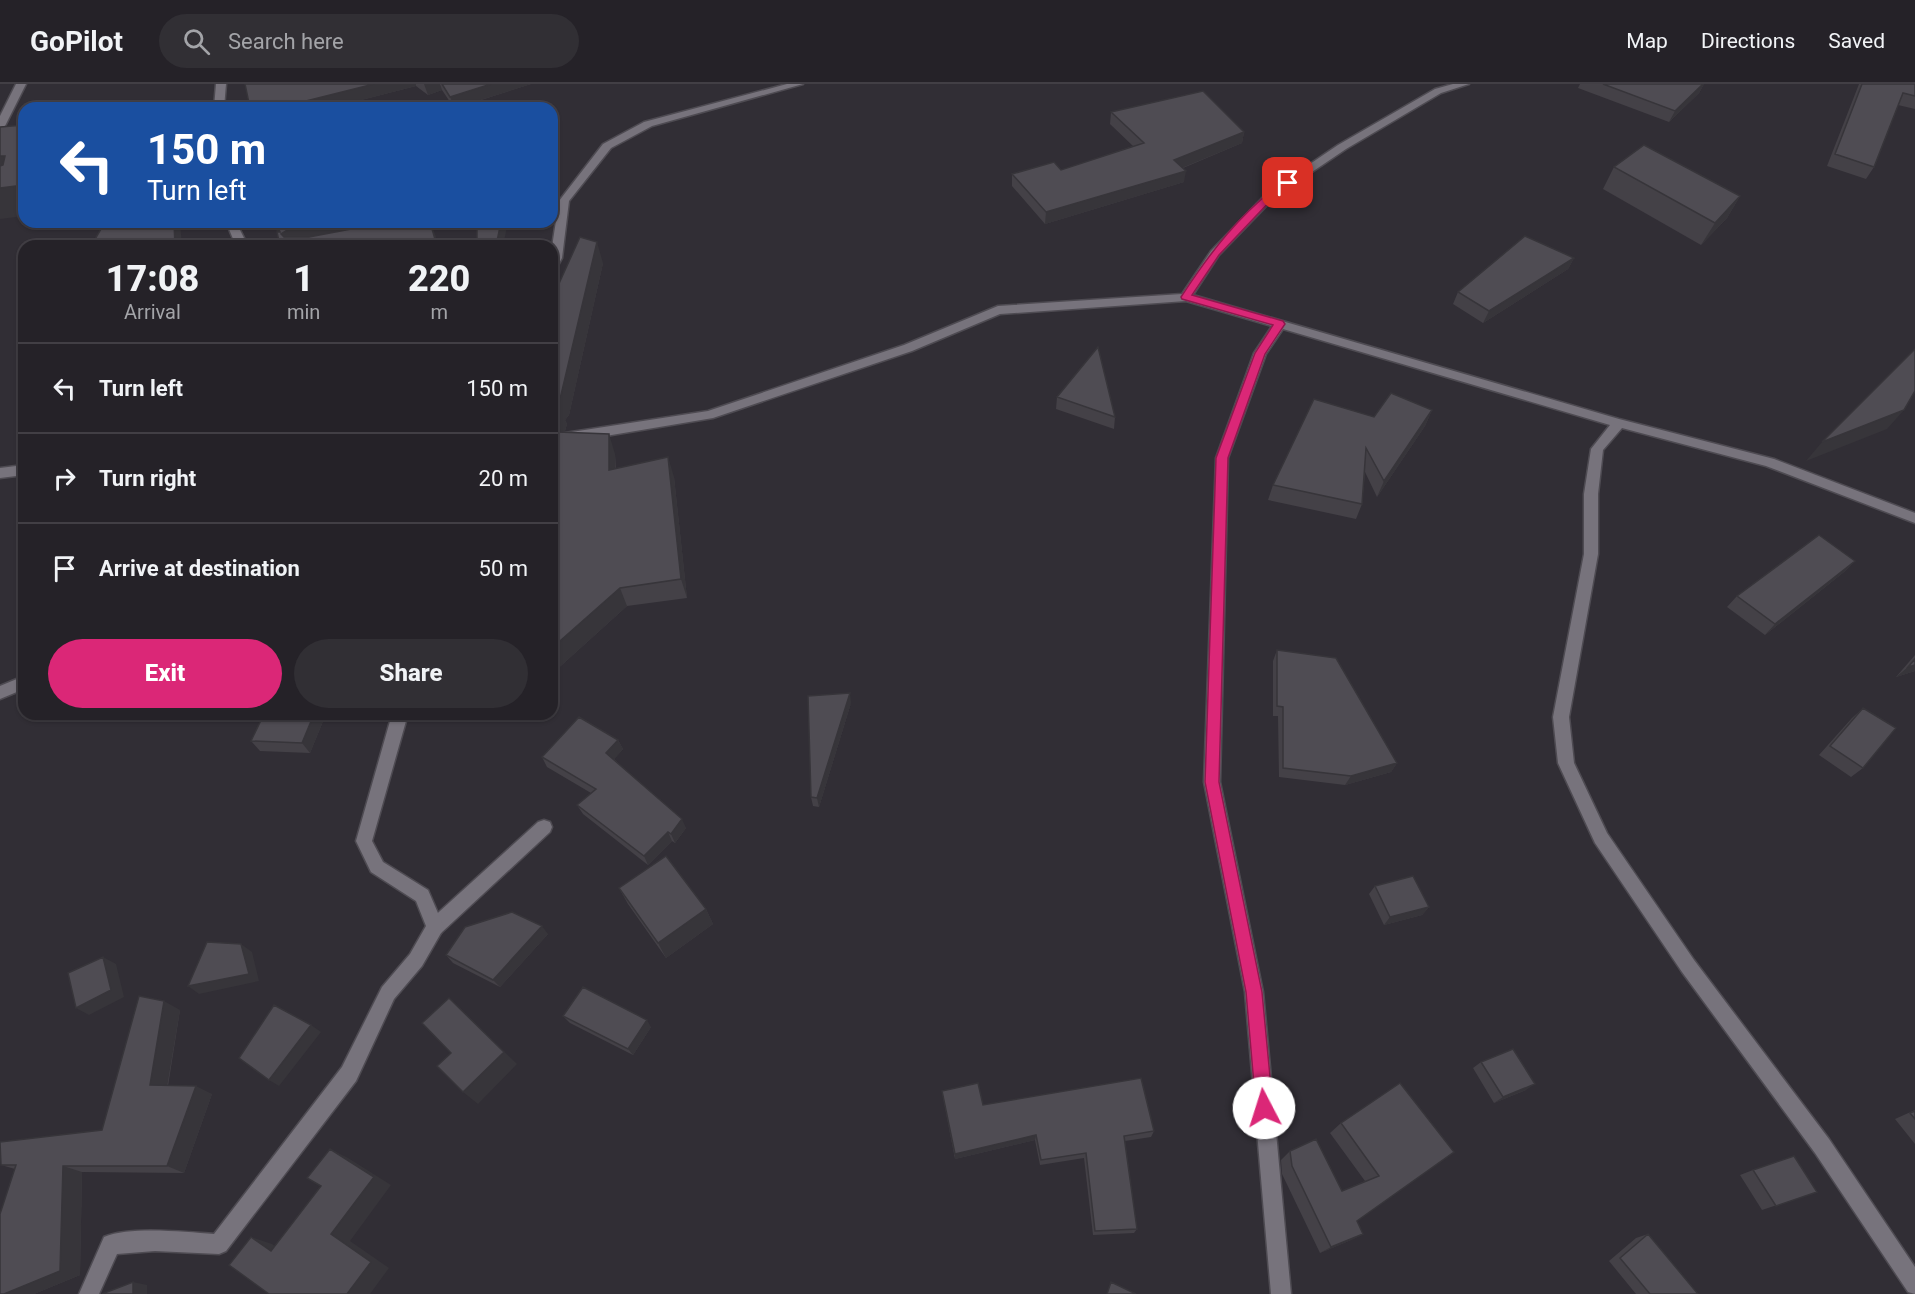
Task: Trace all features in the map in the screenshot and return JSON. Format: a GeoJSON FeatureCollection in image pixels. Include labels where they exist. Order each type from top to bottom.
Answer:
{"type":"FeatureCollection","features":[{"type":"Feature","properties":{"kind":"street"},"geometry":{"type":"LineString","coordinates":[[0,126],[21,84]]}},
{"type":"Feature","properties":{"kind":"street"},"geometry":{"type":"LineString","coordinates":[[220,102],[221,84]]}},
{"type":"Feature","properties":{"kind":"street"},"geometry":{"type":"LineString","coordinates":[[558,244],[564,201],[607,146],[648,124],[798,84]]}},
{"type":"Feature","properties":{"kind":"street"},"geometry":{"type":"LineString","coordinates":[[1186,297],[1215,253],[1271,195],[1342,147],[1437,91],[1464,84]]}},
{"type":"Feature","properties":{"kind":"street"},"geometry":{"type":"LineString","coordinates":[[558,202],[564,201]]}},
{"type":"Feature","properties":{"kind":"street"},"geometry":{"type":"LineString","coordinates":[[558,439],[709,415],[908,348],[998,310],[1186,297],[1619,423],[1769,462],[1915,518]]}},
{"type":"Feature","properties":{"kind":"street"},"geometry":{"type":"LineString","coordinates":[[1280,324],[1260,353],[1222,458],[1212,782],[1254,992],[1281,1294]]}},
{"type":"Feature","properties":{"kind":"street"},"geometry":{"type":"LineString","coordinates":[[1619,423],[1597,449],[1591,494],[1591,554],[1562,717],[1566,763],[1601,838],[1688,966],[1822,1146],[1915,1285]]}},
{"type":"Feature","properties":{"kind":"street"},"geometry":{"type":"LineString","coordinates":[[0,473],[18,471]]}},
{"type":"Feature","properties":{"kind":"street"},"geometry":{"type":"LineString","coordinates":[[0,693],[18,685]]}},
{"type":"Feature","properties":{"kind":"street"},"geometry":{"type":"LineString","coordinates":[[398,720],[364,841],[377,867],[422,896],[435,927]]}},
{"type":"Feature","properties":{"kind":"street"},"geometry":{"type":"LineString","coordinates":[[89,1294],[111,1244],[155,1241],[219,1244],[349,1074],[388,993],[416,960],[435,927],[544,828]]}},
{"type":"Feature","properties":{"kind":"building"},"geometry":{"type":"Polygon","coordinates":[[[245,84],[374,84],[302,102],[249,102],[245,84]]]}},
{"type":"Feature","properties":{"kind":"building"},"geometry":{"type":"Polygon","coordinates":[[[442,84],[491,84],[450,97],[442,84]]]}},
{"type":"Feature","properties":{"kind":"building"},"geometry":{"type":"Polygon","coordinates":[[[1603,84],[1703,84],[1675,111],[1603,84]]]}},
{"type":"Feature","properties":{"kind":"building"},"geometry":{"type":"Polygon","coordinates":[[[1862,84],[1915,84],[1915,96],[1903,93],[1874,167],[1835,154],[1862,84]]]}},
{"type":"Feature","properties":{"kind":"building"},"geometry":{"type":"Polygon","coordinates":[[[1203,91],[1244,132],[1174,160],[1186,171],[1046,212],[1012,174],[1054,162],[1061,170],[1144,143],[1111,112],[1203,91]]]}},
{"type":"Feature","properties":{"kind":"building"},"geometry":{"type":"Polygon","coordinates":[[[18,126],[18,186],[0,188],[0,166],[3,165],[5,156],[0,156],[0,127],[18,126]]]}},
{"type":"Feature","properties":{"kind":"building"},"geometry":{"type":"Polygon","coordinates":[[[1644,145],[1740,196],[1715,223],[1614,167],[1644,145]]]}},
{"type":"Feature","properties":{"kind":"building"},"geometry":{"type":"Polygon","coordinates":[[[102,228],[174,228],[175,240],[94,240],[102,228]]]}},
{"type":"Feature","properties":{"kind":"building"},"geometry":{"type":"Polygon","coordinates":[[[278,228],[295,228],[281,234],[284,237],[309,237],[356,228],[432,228],[435,240],[279,240],[277,232],[280,232],[278,228]]]}},
{"type":"Feature","properties":{"kind":"building"},"geometry":{"type":"Polygon","coordinates":[[[477,228],[500,228],[497,240],[477,240],[477,228]]]}},
{"type":"Feature","properties":{"kind":"building"},"geometry":{"type":"Polygon","coordinates":[[[1525,236],[1574,258],[1489,311],[1458,292],[1525,236]]]}},
{"type":"Feature","properties":{"kind":"building"},"geometry":{"type":"Polygon","coordinates":[[[580,237],[597,242],[561,395],[558,399],[558,286],[580,237]]]}},
{"type":"Feature","properties":{"kind":"building"},"geometry":{"type":"Polygon","coordinates":[[[1098,347],[1115,417],[1057,397],[1098,347]]]}},
{"type":"Feature","properties":{"kind":"building"},"geometry":{"type":"Polygon","coordinates":[[[1915,349],[1915,391],[1904,410],[1822,442],[1915,349]]]}},
{"type":"Feature","properties":{"kind":"building"},"geometry":{"type":"Polygon","coordinates":[[[1391,393],[1432,410],[1384,481],[1366,448],[1362,504],[1273,485],[1314,399],[1374,417],[1391,393]]]}},
{"type":"Feature","properties":{"kind":"building"},"geometry":{"type":"Polygon","coordinates":[[[558,430],[559,432],[609,434],[609,470],[668,457],[681,579],[620,588],[558,643],[558,430]]]}},
{"type":"Feature","properties":{"kind":"building"},"geometry":{"type":"Polygon","coordinates":[[[1819,535],[1855,561],[1775,624],[1737,596],[1819,535]]]}},
{"type":"Feature","properties":{"kind":"building"},"geometry":{"type":"Polygon","coordinates":[[[1277,650],[1336,658],[1397,763],[1351,776],[1283,768],[1283,707],[1277,706],[1277,650]]]}},
{"type":"Feature","properties":{"kind":"building"},"geometry":{"type":"Polygon","coordinates":[[[850,693],[817,798],[811,797],[808,696],[850,693]]]}},
{"type":"Feature","properties":{"kind":"building"},"geometry":{"type":"Polygon","coordinates":[[[1863,708],[1896,728],[1863,768],[1830,746],[1863,708]]]}},
{"type":"Feature","properties":{"kind":"building"},"geometry":{"type":"Polygon","coordinates":[[[579,717],[618,740],[606,753],[682,819],[671,834],[668,832],[644,856],[577,805],[596,789],[542,757],[579,717]]]}},
{"type":"Feature","properties":{"kind":"building"},"geometry":{"type":"Polygon","coordinates":[[[261,720],[312,720],[302,743],[251,741],[261,720]]]}},
{"type":"Feature","properties":{"kind":"building"},"geometry":{"type":"Polygon","coordinates":[[[666,856],[706,909],[658,943],[619,888],[666,856]]]}},
{"type":"Feature","properties":{"kind":"building"},"geometry":{"type":"Polygon","coordinates":[[[1413,876],[1429,907],[1390,917],[1375,886],[1413,876]]]}},
{"type":"Feature","properties":{"kind":"building"},"geometry":{"type":"Polygon","coordinates":[[[512,912],[542,926],[493,980],[446,955],[465,927],[512,912]]]}},
{"type":"Feature","properties":{"kind":"building"},"geometry":{"type":"Polygon","coordinates":[[[207,942],[241,944],[249,974],[188,986],[207,942]]]}},
{"type":"Feature","properties":{"kind":"building"},"geometry":{"type":"Polygon","coordinates":[[[103,957],[111,990],[76,1008],[68,973],[103,957]]]}},
{"type":"Feature","properties":{"kind":"building"},"geometry":{"type":"Polygon","coordinates":[[[583,987],[647,1020],[628,1049],[563,1016],[583,987]]]}},
{"type":"Feature","properties":{"kind":"building"},"geometry":{"type":"Polygon","coordinates":[[[139,996],[164,1001],[150,1085],[196,1086],[167,1166],[63,1166],[60,1271],[0,1294],[0,1214],[16,1165],[1,1165],[0,1142],[102,1130],[139,996]]]}},
{"type":"Feature","properties":{"kind":"building"},"geometry":{"type":"Polygon","coordinates":[[[449,998],[504,1052],[463,1092],[437,1066],[451,1053],[422,1023],[449,998]]]}},
{"type":"Feature","properties":{"kind":"building"},"geometry":{"type":"Polygon","coordinates":[[[274,1005],[311,1025],[269,1080],[239,1058],[274,1005]]]}},
{"type":"Feature","properties":{"kind":"building"},"geometry":{"type":"Polygon","coordinates":[[[1513,1049],[1535,1084],[1503,1097],[1481,1062],[1513,1049]]]}},
{"type":"Feature","properties":{"kind":"building"},"geometry":{"type":"Polygon","coordinates":[[[1141,1078],[1154,1131],[1124,1136],[1137,1229],[1095,1231],[1086,1153],[1041,1160],[1036,1135],[955,1154],[942,1091],[978,1083],[983,1105],[1141,1078]]]}},
{"type":"Feature","properties":{"kind":"building"},"geometry":{"type":"Polygon","coordinates":[[[1400,1083],[1454,1152],[1357,1221],[1363,1234],[1331,1247],[1292,1166],[1290,1151],[1316,1139],[1342,1191],[1379,1176],[1341,1123],[1400,1083]]]}},
{"type":"Feature","properties":{"kind":"building"},"geometry":{"type":"Polygon","coordinates":[[[330,1149],[374,1177],[331,1234],[371,1262],[347,1294],[269,1294],[229,1265],[251,1237],[271,1251],[321,1186],[307,1178],[330,1149]]]}},
{"type":"Feature","properties":{"kind":"building"},"geometry":{"type":"Polygon","coordinates":[[[1794,1156],[1817,1192],[1776,1206],[1753,1170],[1794,1156]]]}},
{"type":"Feature","properties":{"kind":"building"},"geometry":{"type":"Polygon","coordinates":[[[1648,1234],[1698,1294],[1650,1294],[1620,1258],[1648,1234]]]}},
{"type":"Feature","properties":{"kind":"building"},"geometry":{"type":"Polygon","coordinates":[[[133,1282],[133,1294],[102,1294],[133,1282]]]}},
{"type":"Feature","properties":{"kind":"building"},"geometry":{"type":"Polygon","coordinates":[[[1111,1282],[1136,1294],[1107,1294],[1111,1282]]]}},
{"type":"Feature","properties":{"kind":"route"},"geometry":{"type":"LineString","coordinates":[[1264,1108],[1254,992],[1212,782],[1222,458],[1260,353],[1280,324],[1186,297],[1215,253],[1271,195],[1288,183]]}}]}
